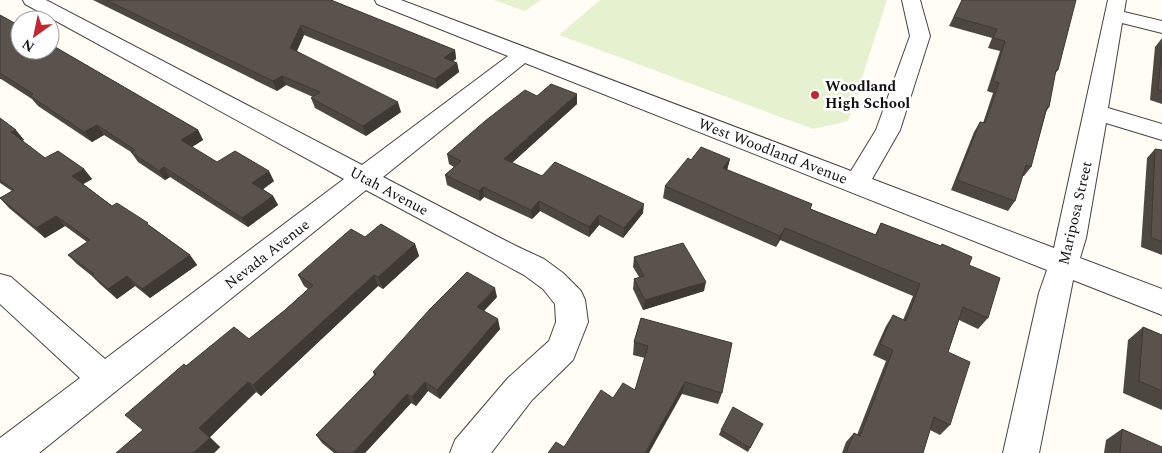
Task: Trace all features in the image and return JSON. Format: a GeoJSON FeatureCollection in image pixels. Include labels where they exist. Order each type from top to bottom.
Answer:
{"type":"FeatureCollection","features":[{"type":"Feature","properties":{"kind":"street","name":"Utah Avenue"},"geometry":{"type":"LineString","coordinates":[[32,0],[506,254],[534,267],[553,281],[570,300],[572,322],[562,350],[520,389],[468,453]]}},
{"type":"Feature","properties":{"kind":"street","name":"West Woodland Avenue"},"geometry":{"type":"LineString","coordinates":[[384,0],[1162,302]]}},
{"type":"Feature","properties":{"kind":"street"},"geometry":{"type":"LineString","coordinates":[[857,183],[888,130],[920,36],[911,0]]}},
{"type":"Feature","properties":{"kind":"street"},"geometry":{"type":"LineString","coordinates":[[1116,8],[1162,27]]}},
{"type":"Feature","properties":{"kind":"street","name":"Mariposa Street"},"geometry":{"type":"LineString","coordinates":[[1021,453],[1054,293],[1072,238],[1116,8]]}},
{"type":"Feature","properties":{"kind":"street","name":"Nevada Avenue"},"geometry":{"type":"LineString","coordinates":[[10,453],[523,54]]}},
{"type":"Feature","properties":{"kind":"street"},"geometry":{"type":"LineString","coordinates":[[1096,112],[1162,132]]}},
{"type":"Feature","properties":{"kind":"street"},"geometry":{"type":"LineString","coordinates":[[0,286],[105,380]]}},
{"type":"Feature","properties":{"kind":"green space"},"geometry":{"type":"Polygon","coordinates":[[[494,0],[541,0],[525,11],[494,0]]]}},
{"type":"Feature","properties":{"kind":"green space"},"geometry":{"type":"Polygon","coordinates":[[[600,0],[887,0],[848,121],[813,129],[559,35],[600,0]]]}},
{"type":"Feature","properties":{"kind":"building"},"geometry":{"type":"Polygon","coordinates":[[[106,0],[331,0],[455,50],[444,58],[457,63],[435,79],[301,25],[290,48],[398,102],[363,126],[311,98],[320,92],[282,76],[273,81],[106,0]]]}},
{"type":"Feature","properties":{"kind":"building"},"geometry":{"type":"Polygon","coordinates":[[[962,0],[1076,0],[1058,70],[1056,70],[1049,107],[1047,107],[1031,167],[1026,165],[1015,201],[957,180],[980,122],[985,123],[999,83],[993,81],[1005,41],[993,38],[997,29],[954,17],[962,0]]]}},
{"type":"Feature","properties":{"kind":"building"},"geometry":{"type":"Polygon","coordinates":[[[0,15],[10,20],[10,60],[60,60],[60,50],[198,130],[181,140],[217,162],[235,151],[269,171],[252,183],[273,196],[242,218],[164,167],[159,171],[131,152],[135,150],[97,125],[84,132],[30,96],[33,94],[0,73],[0,15]]]}},
{"type":"Feature","properties":{"kind":"building"},"geometry":{"type":"Polygon","coordinates":[[[1162,45],[1162,91],[1158,90],[1162,45]]]}},
{"type":"Feature","properties":{"kind":"building"},"geometry":{"type":"Polygon","coordinates":[[[551,84],[577,94],[504,159],[542,176],[555,162],[644,204],[624,228],[599,215],[589,227],[539,201],[531,210],[483,187],[479,191],[445,175],[461,161],[447,154],[485,121],[525,90],[537,96],[551,84]]]}},
{"type":"Feature","properties":{"kind":"building"},"geometry":{"type":"Polygon","coordinates":[[[0,118],[16,130],[11,132],[45,158],[58,151],[84,169],[72,176],[112,206],[117,203],[148,223],[190,255],[142,289],[127,276],[108,289],[92,275],[94,274],[68,255],[90,240],[56,216],[36,228],[0,198],[14,190],[0,180],[0,118]]]}},
{"type":"Feature","properties":{"kind":"building"},"geometry":{"type":"Polygon","coordinates":[[[701,147],[730,159],[723,168],[812,204],[810,209],[876,235],[881,223],[941,246],[942,244],[972,257],[969,265],[1000,278],[988,318],[963,307],[948,352],[970,362],[950,425],[934,417],[923,453],[846,453],[854,433],[860,436],[893,350],[880,344],[893,315],[906,321],[920,284],[785,228],[780,236],[665,186],[688,158],[691,160],[701,147]]]}},
{"type":"Feature","properties":{"kind":"building"},"geometry":{"type":"Polygon","coordinates":[[[1155,149],[1162,150],[1162,241],[1151,238],[1155,149]]]}},
{"type":"Feature","properties":{"kind":"building"},"geometry":{"type":"Polygon","coordinates":[[[381,224],[415,244],[378,277],[374,275],[253,385],[248,382],[199,428],[210,438],[193,453],[116,453],[143,430],[125,415],[184,364],[186,366],[234,327],[249,339],[313,285],[298,275],[351,229],[365,237],[381,224]]]}},
{"type":"Feature","properties":{"kind":"building"},"geometry":{"type":"Polygon","coordinates":[[[683,243],[706,282],[645,300],[634,279],[644,276],[634,257],[683,243]]]}},
{"type":"Feature","properties":{"kind":"building"},"geometry":{"type":"Polygon","coordinates":[[[467,272],[495,288],[477,307],[498,319],[437,390],[425,382],[412,397],[407,394],[353,453],[338,453],[316,435],[376,374],[373,372],[430,309],[467,272]]]}},
{"type":"Feature","properties":{"kind":"building"},"geometry":{"type":"Polygon","coordinates":[[[641,318],[732,343],[722,393],[685,382],[645,453],[548,453],[556,442],[564,447],[601,390],[613,398],[623,383],[635,390],[648,346],[634,342],[641,318]]]}},
{"type":"Feature","properties":{"kind":"building"},"geometry":{"type":"Polygon","coordinates":[[[1143,327],[1162,335],[1162,391],[1139,381],[1143,327]]]}},
{"type":"Feature","properties":{"kind":"building"},"geometry":{"type":"Polygon","coordinates":[[[733,407],[763,424],[750,448],[721,430],[733,407]]]}},
{"type":"Feature","properties":{"kind":"building"},"geometry":{"type":"Polygon","coordinates":[[[1122,429],[1162,447],[1162,453],[1120,453],[1122,429]]]}},
{"type":"Feature","properties":{"kind":"place","name":"Woodland High School"},"geometry":{"type":"Point","coordinates":[815,95]}}]}
